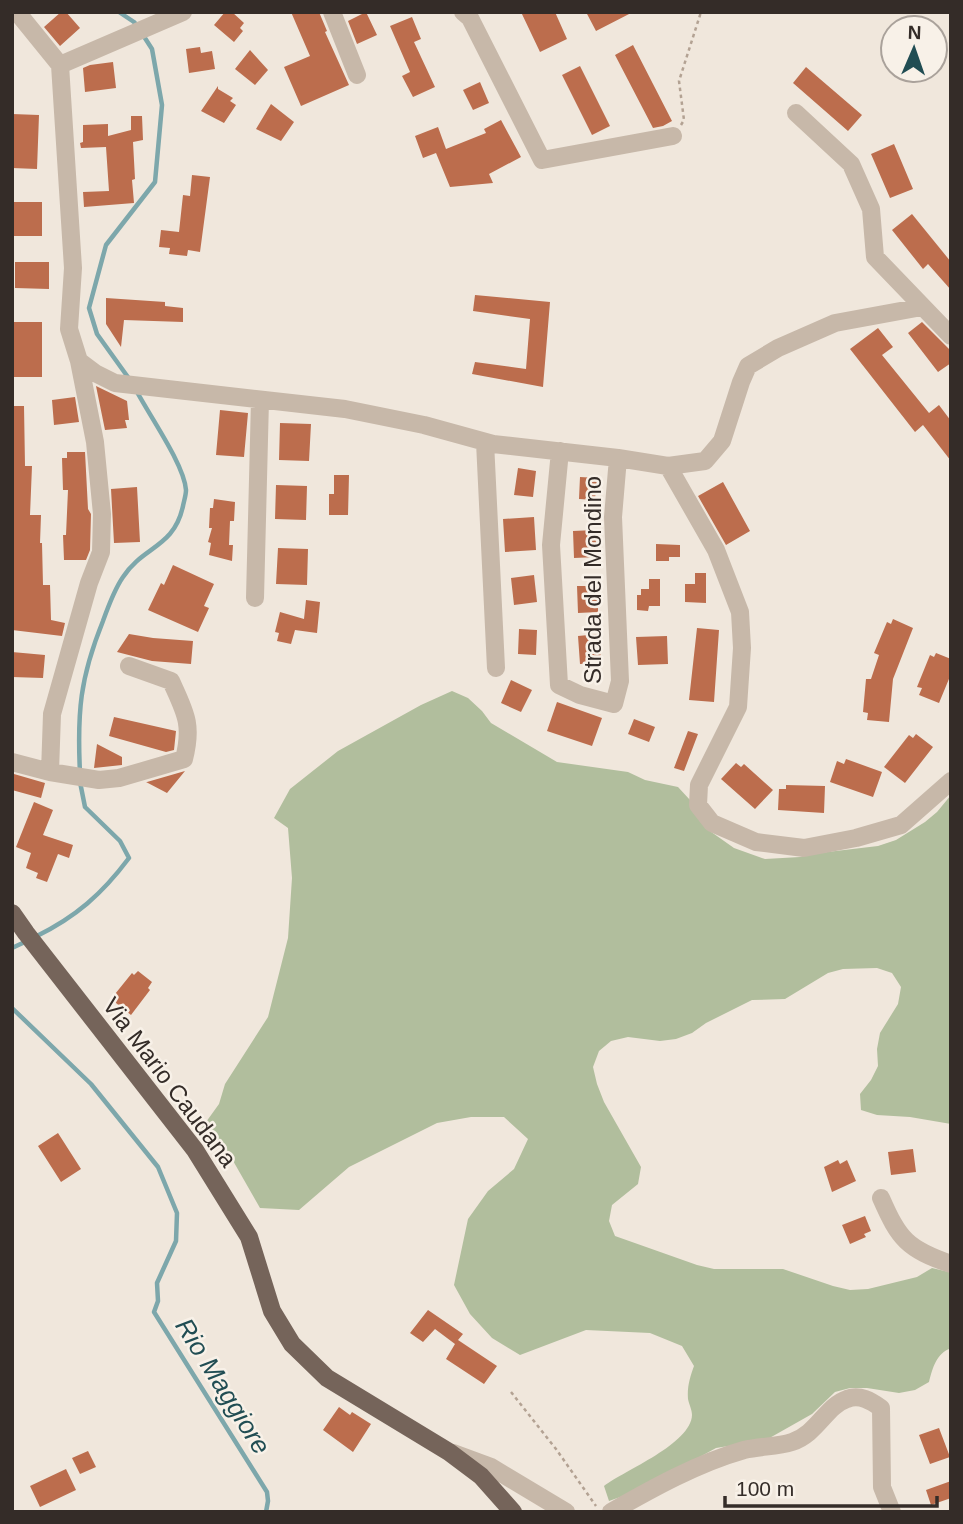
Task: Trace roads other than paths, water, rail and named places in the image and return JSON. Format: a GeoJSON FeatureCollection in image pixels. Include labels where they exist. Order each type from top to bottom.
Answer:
{"type":"FeatureCollection","features":[{"type":"Feature","properties":{"kind":"main road","name":"Via Mario Caudana"},"geometry":{"type":"LineString","coordinates":[[12,913],[195,1150],[249,1237],[272,1311],[292,1344],[327,1378],[450,1452],[481,1476],[513,1512]]}},
{"type":"Feature","properties":{"kind":"street"},"geometry":{"type":"LineString","coordinates":[[17,12],[60,65],[73,268],[69,329],[79,361],[95,442],[102,514],[101,552],[89,583],[52,714],[50,772]]}},
{"type":"Feature","properties":{"kind":"street"},"geometry":{"type":"LineString","coordinates":[[60,65],[183,12]]}},
{"type":"Feature","properties":{"kind":"street"},"geometry":{"type":"LineString","coordinates":[[332,12],[358,75]]}},
{"type":"Feature","properties":{"kind":"street"},"geometry":{"type":"LineString","coordinates":[[463,12],[470,18],[542,160],[673,136]]}},
{"type":"Feature","properties":{"kind":"street"},"geometry":{"type":"LineString","coordinates":[[796,113],[851,164],[871,209],[875,257],[951,336]]}},
{"type":"Feature","properties":{"kind":"street","name":"Strada del Mondino"},"geometry":{"type":"LineString","coordinates":[[79,361],[96,373],[121,383],[358,412],[424,425],[485,442],[668,466],[705,461],[722,441],[748,366],[778,348],[835,323],[922,307]]}},
{"type":"Feature","properties":{"kind":"street"},"geometry":{"type":"LineString","coordinates":[[256,598],[260,400]]}},
{"type":"Feature","properties":{"kind":"street"},"geometry":{"type":"LineString","coordinates":[[485,442],[496,668]]}},
{"type":"Feature","properties":{"kind":"street","name":"Strada del Mondino"},"geometry":{"type":"LineString","coordinates":[[560,451],[551,545],[559,685],[580,695],[614,704],[620,681],[612,517],[618,458]]}},
{"type":"Feature","properties":{"kind":"street"},"geometry":{"type":"LineString","coordinates":[[668,466],[716,550],[740,612],[742,648],[738,707],[699,785],[698,805],[712,823],[756,842],[804,848],[856,838],[901,825],[951,781]]}},
{"type":"Feature","properties":{"kind":"street"},"geometry":{"type":"LineString","coordinates":[[12,762],[81,778],[119,778],[184,759],[189,725],[171,681],[129,666]]}},
{"type":"Feature","properties":{"kind":"street"},"geometry":{"type":"LineString","coordinates":[[881,1198],[896,1231],[920,1254],[951,1265]]}},
{"type":"Feature","properties":{"kind":"street"},"geometry":{"type":"LineString","coordinates":[[611,1512],[705,1465],[745,1450],[793,1442],[815,1430],[830,1411],[847,1399],[867,1398],[881,1408],[882,1487],[892,1512]]}},
{"type":"Feature","properties":{"kind":"street"},"geometry":{"type":"LineString","coordinates":[[450,1452],[491,1466],[566,1512]]}},
{"type":"Feature","properties":{"kind":"waterway"},"geometry":{"type":"LineString","coordinates":[[119,12],[138,27]]}},
{"type":"Feature","properties":{"kind":"waterway"},"geometry":{"type":"LineString","coordinates":[[130,380],[97,334],[89,308],[106,245],[155,182],[162,105],[152,49],[143,35]]}},
{"type":"Feature","properties":{"kind":"waterway"},"geometry":{"type":"LineString","coordinates":[[80,773],[82,695],[95,641],[123,577],[173,530],[179,520],[186,494],[179,467],[136,390]]}},
{"type":"Feature","properties":{"kind":"waterway"},"geometry":{"type":"LineString","coordinates":[[35,937],[87,904],[129,858],[120,841],[85,807],[80,782]]}},
{"type":"Feature","properties":{"kind":"waterway"},"geometry":{"type":"LineString","coordinates":[[12,948],[27,941]]}},
{"type":"Feature","properties":{"kind":"waterway","name":"Rio Maggiore"},"geometry":{"type":"LineString","coordinates":[[12,1008],[91,1084],[158,1167],[177,1213],[176,1241],[157,1283],[158,1301],[154,1312],[267,1492],[266,1512]]}}]}
